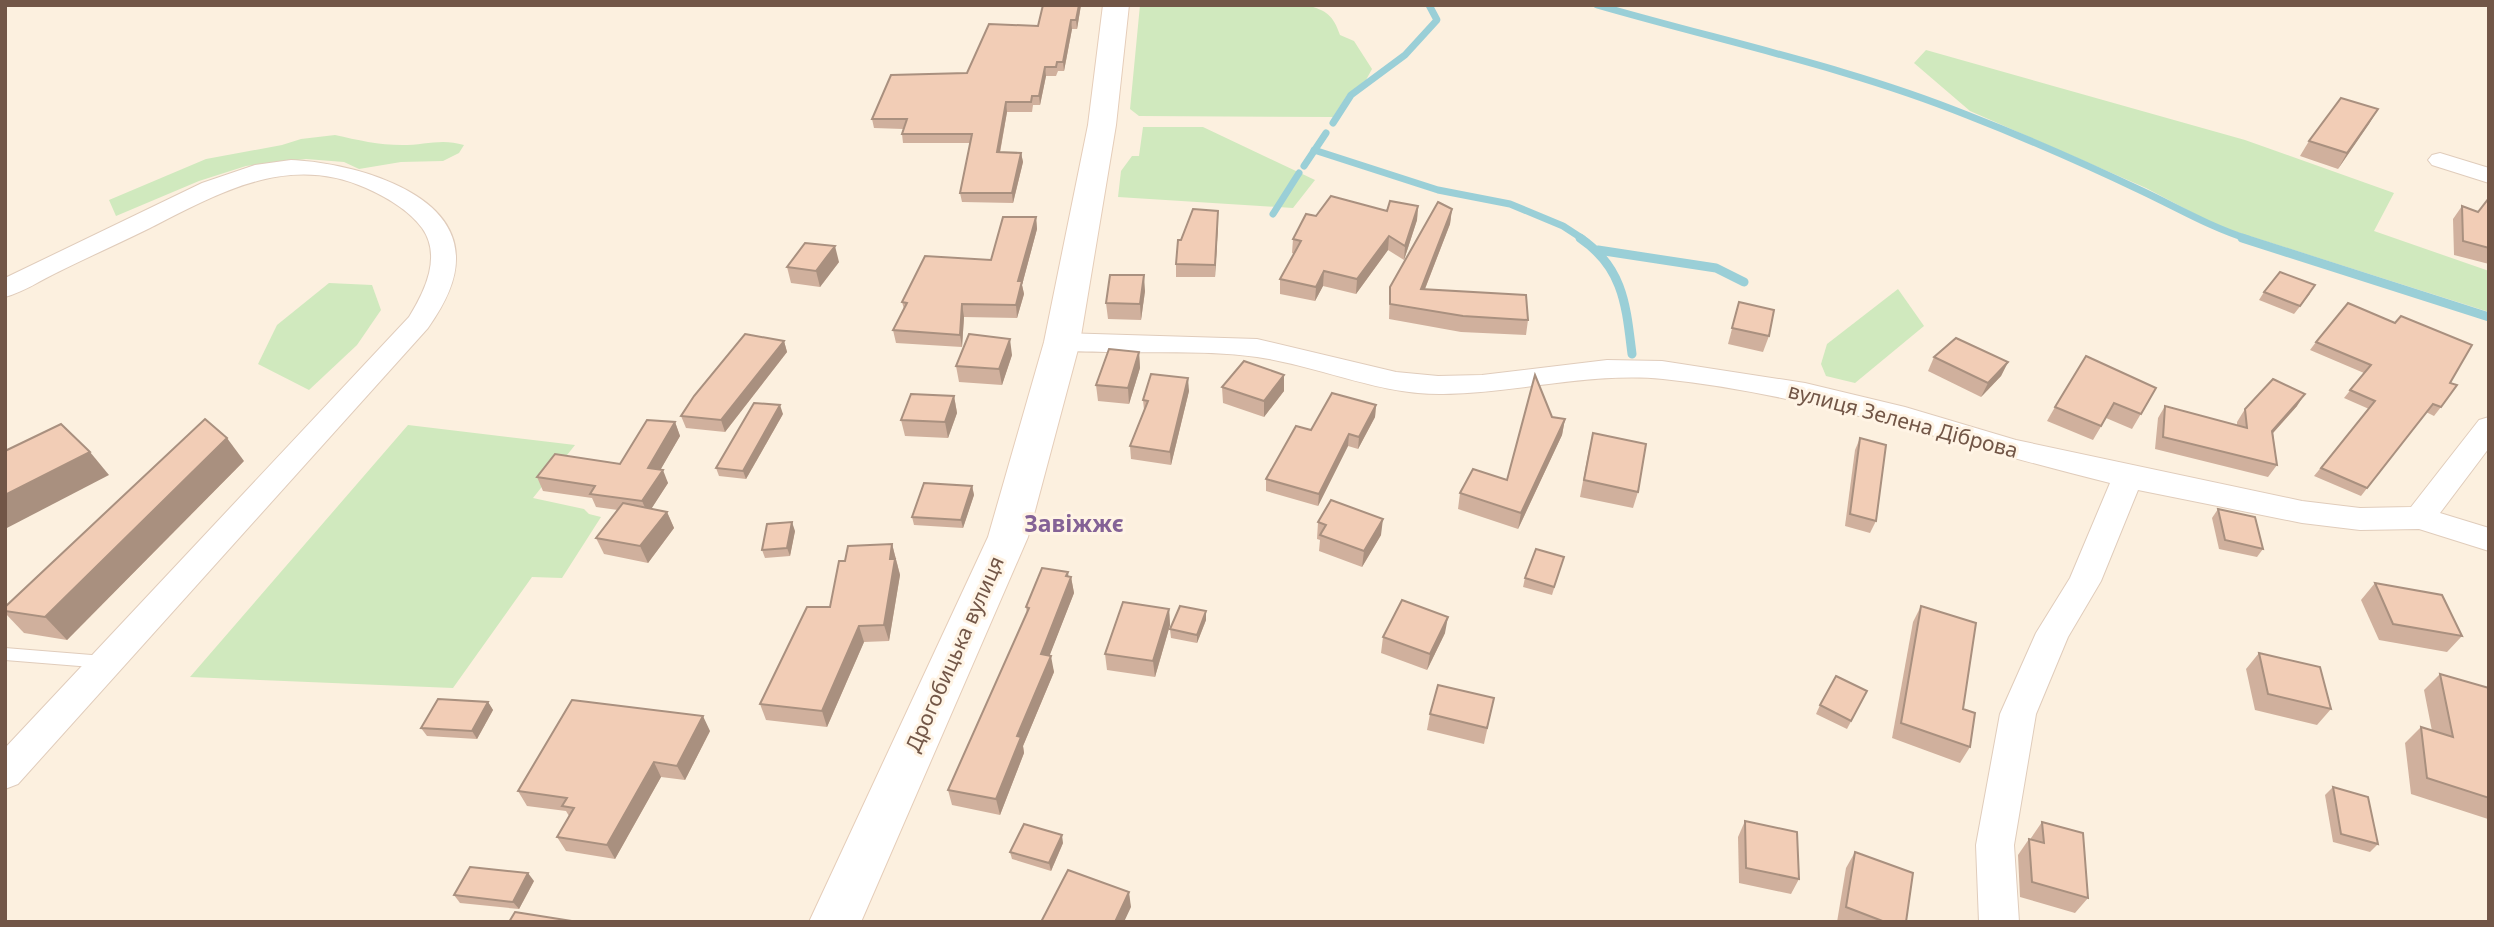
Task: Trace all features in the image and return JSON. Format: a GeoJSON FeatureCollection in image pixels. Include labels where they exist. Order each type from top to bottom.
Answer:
{"type":"FeatureCollection","features":[{"type":"Feature","properties":{"kind":"street","name":"Дрогобицька вулиця"},"geometry":{"type":"LineString","coordinates":[[835,922],[1008,537],[1062,342],[1102,125],[1116,5]]}},
{"type":"Feature","properties":{"kind":"street"},"geometry":{"type":"LineString","coordinates":[[2440,160],[2489,176]]}},
{"type":"Feature","properties":{"kind":"street"},"geometry":{"type":"LineString","coordinates":[[5,289],[238,176],[294,164],[329,168],[386,189],[423,214],[435,227],[444,247],[445,270],[435,297],[419,322],[104,662],[5,773]]}},
{"type":"Feature","properties":{"kind":"street","name":"вулиця Зелена Діброва"},"geometry":{"type":"LineString","coordinates":[[1062,342],[1257,348],[1396,381],[1438,385],[1482,384],[1607,369],[1661,370],[1805,392],[1905,417],[2014,450],[2128,478],[2302,512],[2360,519],[2420,518],[2489,540]]}},
{"type":"Feature","properties":{"kind":"street"},"geometry":{"type":"LineString","coordinates":[[2420,518],[2489,427]]}},
{"type":"Feature","properties":{"kind":"street"},"geometry":{"type":"LineString","coordinates":[[1998,922],[1995,845],[2018,714],[2053,633],[2085,580],[2128,478]]}},
{"type":"Feature","properties":{"kind":"lane"},"geometry":{"type":"LineString","coordinates":[[5,654],[104,662]]}},
{"type":"Feature","properties":{"kind":"green space"},"geometry":{"type":"Polygon","coordinates":[[[1140,5],[1307,5],[1328,15],[1340,35],[1354,41],[1372,69],[1366,80],[1347,95],[1333,117],[1139,116],[1130,109],[1140,5]]]}},
{"type":"Feature","properties":{"kind":"green space"},"geometry":{"type":"Polygon","coordinates":[[[1926,50],[2245,140],[2394,193],[2374,231],[2489,271],[2489,312],[2218,226],[2146,188],[1970,111],[1914,63],[1926,50]]]}},
{"type":"Feature","properties":{"kind":"green space"},"geometry":{"type":"Polygon","coordinates":[[[1143,127],[1203,127],[1315,180],[1293,208],[1118,197],[1121,171],[1132,156],[1139,156],[1143,127]]]}},
{"type":"Feature","properties":{"kind":"green space"},"geometry":{"type":"Polygon","coordinates":[[[335,135],[385,144],[441,142],[464,145],[459,153],[443,161],[401,162],[359,169],[344,162],[306,159],[246,166],[199,181],[116,216],[109,200],[206,159],[301,139],[335,135]]]}},
{"type":"Feature","properties":{"kind":"green space"},"geometry":{"type":"Polygon","coordinates":[[[329,283],[372,285],[381,310],[357,345],[309,390],[258,364],[277,325],[329,283]]]}},
{"type":"Feature","properties":{"kind":"green space"},"geometry":{"type":"Polygon","coordinates":[[[1898,289],[1924,326],[1855,383],[1826,376],[1821,364],[1827,344],[1898,289]]]}},
{"type":"Feature","properties":{"kind":"green space"},"geometry":{"type":"Polygon","coordinates":[[[408,425],[575,445],[533,498],[584,509],[589,514],[601,517],[562,578],[532,577],[453,688],[190,677],[408,425]]]}},
{"type":"Feature","properties":{"kind":"building"},"geometry":{"type":"Polygon","coordinates":[[[1043,5],[1079,5],[1076,20],[1071,20],[1063,62],[1057,62],[1056,67],[1045,67],[1039,96],[1032,96],[1031,102],[1006,102],[997,152],[1021,153],[1012,193],[960,193],[972,134],[902,134],[907,119],[872,119],[891,75],[967,73],[989,24],[1038,26],[1043,5]]]}},
{"type":"Feature","properties":{"kind":"building"},"geometry":{"type":"Polygon","coordinates":[[[2341,98],[2378,109],[2347,153],[2309,141],[2341,98]]]}},
{"type":"Feature","properties":{"kind":"building"},"geometry":{"type":"Polygon","coordinates":[[[1331,196],[1387,211],[1390,201],[1418,206],[1405,246],[1389,236],[1357,279],[1324,271],[1316,287],[1280,279],[1301,241],[1293,239],[1306,214],[1316,216],[1331,196]]]}},
{"type":"Feature","properties":{"kind":"building"},"geometry":{"type":"Polygon","coordinates":[[[2489,198],[2489,248],[2463,241],[2462,206],[2478,212],[2489,198]]]}},
{"type":"Feature","properties":{"kind":"building"},"geometry":{"type":"Polygon","coordinates":[[[1438,202],[1452,209],[1421,289],[1526,295],[1528,320],[1463,316],[1390,304],[1390,287],[1438,202]]]}},
{"type":"Feature","properties":{"kind":"building"},"geometry":{"type":"Polygon","coordinates":[[[1193,209],[1218,211],[1215,265],[1176,264],[1178,240],[1181,240],[1193,209]]]}},
{"type":"Feature","properties":{"kind":"building"},"geometry":{"type":"Polygon","coordinates":[[[1003,217],[1036,217],[1018,281],[1022,281],[1016,305],[962,304],[960,335],[893,330],[907,303],[902,302],[925,256],[991,260],[1003,217]]]}},
{"type":"Feature","properties":{"kind":"building"},"geometry":{"type":"Polygon","coordinates":[[[805,243],[835,246],[816,271],[787,267],[805,243]]]}},
{"type":"Feature","properties":{"kind":"building"},"geometry":{"type":"Polygon","coordinates":[[[2280,272],[2315,285],[2300,306],[2264,292],[2280,272]]]}},
{"type":"Feature","properties":{"kind":"building"},"geometry":{"type":"Polygon","coordinates":[[[1110,275],[1144,275],[1140,304],[1106,303],[1110,275]]]}},
{"type":"Feature","properties":{"kind":"building"},"geometry":{"type":"Polygon","coordinates":[[[1739,302],[1774,310],[1769,336],[1732,328],[1739,302]]]}},
{"type":"Feature","properties":{"kind":"building"},"geometry":{"type":"Polygon","coordinates":[[[2348,303],[2395,323],[2401,316],[2472,345],[2450,383],[2457,385],[2441,407],[2433,404],[2367,488],[2321,468],[2375,401],[2350,390],[2371,365],[2316,342],[2348,303]]]}},
{"type":"Feature","properties":{"kind":"building"},"geometry":{"type":"Polygon","coordinates":[[[745,334],[784,341],[721,420],[681,416],[694,396],[745,334]]]}},
{"type":"Feature","properties":{"kind":"building"},"geometry":{"type":"Polygon","coordinates":[[[969,334],[1010,339],[999,369],[956,366],[969,334]]]}},
{"type":"Feature","properties":{"kind":"building"},"geometry":{"type":"Polygon","coordinates":[[[1956,338],[2008,362],[1988,383],[1934,357],[1956,338]]]}},
{"type":"Feature","properties":{"kind":"building"},"geometry":{"type":"Polygon","coordinates":[[[1109,349],[1139,352],[1128,388],[1096,385],[1109,349]]]}},
{"type":"Feature","properties":{"kind":"building"},"geometry":{"type":"Polygon","coordinates":[[[2086,356],[2156,388],[2141,414],[2114,403],[2101,426],[2055,407],[2086,356]]]}},
{"type":"Feature","properties":{"kind":"building"},"geometry":{"type":"Polygon","coordinates":[[[1244,361],[1284,375],[1264,401],[1222,387],[1244,361]]]}},
{"type":"Feature","properties":{"kind":"building"},"geometry":{"type":"Polygon","coordinates":[[[1151,374],[1188,378],[1170,452],[1130,446],[1148,401],[1143,400],[1151,374]]]}},
{"type":"Feature","properties":{"kind":"building"},"geometry":{"type":"Polygon","coordinates":[[[1535,375],[1552,417],[1565,419],[1521,513],[1460,493],[1473,469],[1507,480],[1535,375]]]}},
{"type":"Feature","properties":{"kind":"building"},"geometry":{"type":"Polygon","coordinates":[[[2273,379],[2305,394],[2272,431],[2277,465],[2163,437],[2165,406],[2247,428],[2245,409],[2273,379]]]}},
{"type":"Feature","properties":{"kind":"building"},"geometry":{"type":"Polygon","coordinates":[[[1332,393],[1376,405],[1359,437],[1349,434],[1319,494],[1266,479],[1296,426],[1311,430],[1332,393]]]}},
{"type":"Feature","properties":{"kind":"building"},"geometry":{"type":"Polygon","coordinates":[[[911,394],[954,396],[945,422],[901,420],[911,394]]]}},
{"type":"Feature","properties":{"kind":"building"},"geometry":{"type":"Polygon","coordinates":[[[754,403],[780,405],[743,471],[716,468],[754,403]]]}},
{"type":"Feature","properties":{"kind":"building"},"geometry":{"type":"Polygon","coordinates":[[[205,419],[227,438],[45,617],[5,611],[5,607],[205,419]]]}},
{"type":"Feature","properties":{"kind":"building"},"geometry":{"type":"Polygon","coordinates":[[[647,420],[675,422],[648,468],[663,470],[642,501],[590,494],[595,486],[537,477],[555,454],[620,464],[647,420]]]}},
{"type":"Feature","properties":{"kind":"building"},"geometry":{"type":"Polygon","coordinates":[[[61,424],[90,452],[5,495],[5,451],[61,424]]]}},
{"type":"Feature","properties":{"kind":"building"},"geometry":{"type":"Polygon","coordinates":[[[1593,433],[1646,444],[1638,492],[1584,480],[1593,433]]]}},
{"type":"Feature","properties":{"kind":"building"},"geometry":{"type":"Polygon","coordinates":[[[1860,438],[1886,445],[1876,521],[1850,514],[1860,438]]]}},
{"type":"Feature","properties":{"kind":"building"},"geometry":{"type":"Polygon","coordinates":[[[924,483],[972,486],[961,520],[912,517],[924,483]]]}},
{"type":"Feature","properties":{"kind":"building"},"geometry":{"type":"Polygon","coordinates":[[[1331,500],[1383,519],[1364,551],[1320,535],[1326,525],[1318,522],[1331,500]]]}},
{"type":"Feature","properties":{"kind":"building"},"geometry":{"type":"Polygon","coordinates":[[[623,503],[667,512],[640,546],[596,538],[623,503]]]}},
{"type":"Feature","properties":{"kind":"building"},"geometry":{"type":"Polygon","coordinates":[[[2218,509],[2255,517],[2263,549],[2225,540],[2218,509]]]}},
{"type":"Feature","properties":{"kind":"building"},"geometry":{"type":"Polygon","coordinates":[[[792,522],[787,548],[762,550],[767,524],[792,522]]]}},
{"type":"Feature","properties":{"kind":"building"},"geometry":{"type":"Polygon","coordinates":[[[892,544],[890,559],[895,559],[884,625],[859,626],[822,711],[760,704],[807,607],[830,607],[839,561],[845,561],[848,546],[892,544]]]}},
{"type":"Feature","properties":{"kind":"building"},"geometry":{"type":"Polygon","coordinates":[[[1536,549],[1564,557],[1554,587],[1525,578],[1536,549]]]}},
{"type":"Feature","properties":{"kind":"building"},"geometry":{"type":"Polygon","coordinates":[[[1042,568],[1068,572],[1066,576],[1071,577],[1041,654],[1051,656],[1017,736],[1021,737],[996,799],[948,790],[1029,608],[1026,607],[1042,568]]]}},
{"type":"Feature","properties":{"kind":"building"},"geometry":{"type":"Polygon","coordinates":[[[2375,583],[2442,595],[2462,636],[2393,624],[2375,583]]]}},
{"type":"Feature","properties":{"kind":"building"},"geometry":{"type":"Polygon","coordinates":[[[1402,600],[1448,617],[1430,654],[1383,637],[1402,600]]]}},
{"type":"Feature","properties":{"kind":"building"},"geometry":{"type":"Polygon","coordinates":[[[1123,602],[1169,609],[1153,661],[1105,654],[1123,602]]]}},
{"type":"Feature","properties":{"kind":"building"},"geometry":{"type":"Polygon","coordinates":[[[1180,606],[1206,611],[1197,635],[1170,629],[1180,606]]]}},
{"type":"Feature","properties":{"kind":"building"},"geometry":{"type":"Polygon","coordinates":[[[1921,606],[1976,623],[1963,709],[1975,713],[1970,747],[1901,723],[1921,606]]]}},
{"type":"Feature","properties":{"kind":"building"},"geometry":{"type":"Polygon","coordinates":[[[2259,653],[2320,667],[2331,709],[2268,694],[2259,653]]]}},
{"type":"Feature","properties":{"kind":"building"},"geometry":{"type":"Polygon","coordinates":[[[2440,674],[2489,688],[2489,798],[2427,778],[2421,727],[2453,737],[2440,674]]]}},
{"type":"Feature","properties":{"kind":"building"},"geometry":{"type":"Polygon","coordinates":[[[1836,676],[1867,691],[1851,721],[1820,705],[1836,676]]]}},
{"type":"Feature","properties":{"kind":"building"},"geometry":{"type":"Polygon","coordinates":[[[1438,685],[1494,698],[1487,728],[1430,714],[1438,685]]]}},
{"type":"Feature","properties":{"kind":"building"},"geometry":{"type":"Polygon","coordinates":[[[438,699],[488,702],[472,731],[421,728],[438,699]]]}},
{"type":"Feature","properties":{"kind":"building"},"geometry":{"type":"Polygon","coordinates":[[[572,700],[703,716],[677,766],[654,762],[607,845],[557,837],[574,808],[562,806],[567,798],[518,791],[572,700]]]}},
{"type":"Feature","properties":{"kind":"building"},"geometry":{"type":"Polygon","coordinates":[[[2333,787],[2368,797],[2378,844],[2341,834],[2333,787]]]}},
{"type":"Feature","properties":{"kind":"building"},"geometry":{"type":"Polygon","coordinates":[[[1745,821],[1797,832],[1799,879],[1746,868],[1745,821]]]}},
{"type":"Feature","properties":{"kind":"building"},"geometry":{"type":"Polygon","coordinates":[[[2042,822],[2083,833],[2088,898],[2032,882],[2029,839],[2044,843],[2042,822]]]}},
{"type":"Feature","properties":{"kind":"building"},"geometry":{"type":"Polygon","coordinates":[[[1024,824],[1062,835],[1049,863],[1010,852],[1024,824]]]}},
{"type":"Feature","properties":{"kind":"building"},"geometry":{"type":"Polygon","coordinates":[[[1855,852],[1913,873],[1906,922],[1885,922],[1846,907],[1855,852]]]}},
{"type":"Feature","properties":{"kind":"building"},"geometry":{"type":"Polygon","coordinates":[[[470,867],[528,873],[513,902],[454,895],[470,867]]]}},
{"type":"Feature","properties":{"kind":"building"},"geometry":{"type":"Polygon","coordinates":[[[1068,870],[1129,892],[1115,922],[1041,922],[1068,870]]]}},
{"type":"Feature","properties":{"kind":"building"},"geometry":{"type":"Polygon","coordinates":[[[515,912],[578,922],[509,922],[515,912]]]}},
{"type":"Feature","properties":{"kind":"waterway"},"geometry":{"type":"LineString","coordinates":[[1333,123],[1351,95],[1405,55],[1437,20],[1429,5]]}},
{"type":"Feature","properties":{"kind":"waterway"},"geometry":{"type":"LineString","coordinates":[[1597,5],[1830,69],[1922,98],[2055,151],[2207,223],[2248,239]]}},
{"type":"Feature","properties":{"kind":"waterway"},"geometry":{"type":"LineString","coordinates":[[1315,150],[1326,133]]}},
{"type":"Feature","properties":{"kind":"waterway"},"geometry":{"type":"LineString","coordinates":[[1304,166],[1315,150]]}},
{"type":"Feature","properties":{"kind":"waterway"},"geometry":{"type":"LineString","coordinates":[[1315,150],[1438,190],[1510,204],[1563,226],[1583,239]]}},
{"type":"Feature","properties":{"kind":"waterway"},"geometry":{"type":"LineString","coordinates":[[1273,214],[1299,173]]}},
{"type":"Feature","properties":{"kind":"waterway"},"geometry":{"type":"LineString","coordinates":[[1580,238],[1595,250],[1614,275],[1625,304],[1632,354]]}},
{"type":"Feature","properties":{"kind":"waterway"},"geometry":{"type":"LineString","coordinates":[[2242,238],[2489,317]]}},
{"type":"Feature","properties":{"kind":"waterway"},"geometry":{"type":"LineString","coordinates":[[1598,250],[1716,268],[1744,282]]}},
{"type":"Feature","properties":{"kind":"district","name":"Завіжжє"},"geometry":{"type":"Point","coordinates":[1074,524]}}]}
